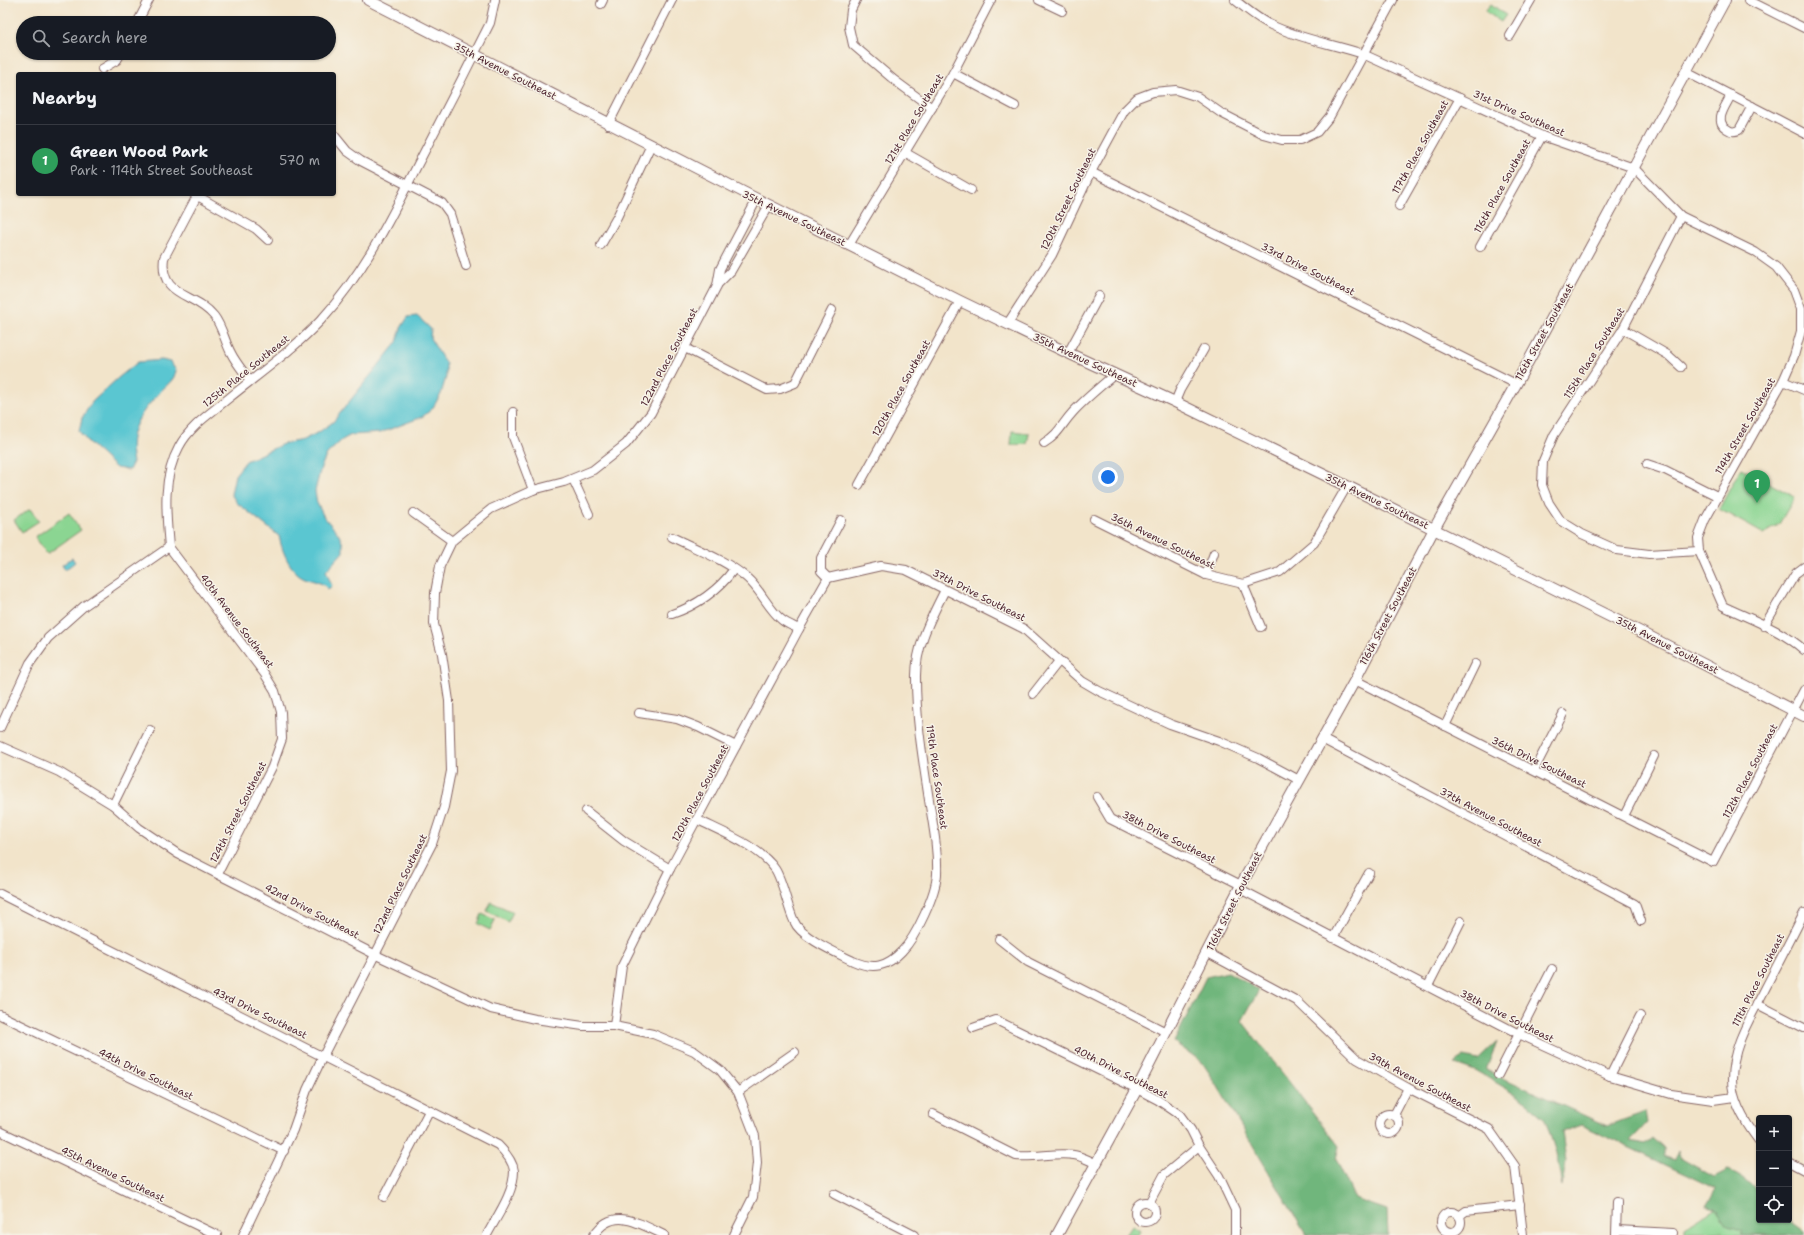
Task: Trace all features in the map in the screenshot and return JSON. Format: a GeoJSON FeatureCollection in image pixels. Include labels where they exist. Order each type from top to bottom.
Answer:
{"type":"FeatureCollection","features":[{"type":"Feature","properties":{"kind":"street"},"geometry":{"type":"LineString","coordinates":[[140,16],[149,0]]}},
{"type":"Feature","properties":{"kind":"street","name":"35th Avenue Southeast"},"geometry":{"type":"LineString","coordinates":[[368,0],[608,125],[651,145],[769,206],[1068,353],[1175,402],[1347,486],[1643,633],[1804,716]]}},
{"type":"Feature","properties":{"kind":"street","name":"125th Place Southeast"},"geometry":{"type":"LineString","coordinates":[[169,547],[166,495],[170,469],[179,447],[195,425],[296,344],[321,320],[345,292],[378,241],[407,185],[490,23],[495,0]]}},
{"type":"Feature","properties":{"kind":"street"},"geometry":{"type":"LineString","coordinates":[[608,125],[672,0]]}},
{"type":"Feature","properties":{"kind":"street"},"geometry":{"type":"LineString","coordinates":[[856,0],[850,10],[849,27],[853,46],[894,80],[932,108]]}},
{"type":"Feature","properties":{"kind":"street","name":"121st Place Southeast"},"geometry":{"type":"LineString","coordinates":[[849,245],[953,73],[991,0]]}},
{"type":"Feature","properties":{"kind":"street"},"geometry":{"type":"LineString","coordinates":[[1040,0],[1062,11]]}},
{"type":"Feature","properties":{"kind":"street","name":"31st Drive Southeast"},"geometry":{"type":"LineString","coordinates":[[1235,0],[1269,25],[1295,35],[1334,44],[1363,54],[1542,136],[1634,168],[1681,216],[1755,252],[1776,267],[1794,290],[1803,309]]}},
{"type":"Feature","properties":{"kind":"street"},"geometry":{"type":"LineString","coordinates":[[1363,54],[1393,0]]}},
{"type":"Feature","properties":{"kind":"street"},"geometry":{"type":"LineString","coordinates":[[1510,36],[1531,0]]}},
{"type":"Feature","properties":{"kind":"street","name":"116th Street Southeast"},"geometry":{"type":"LineString","coordinates":[[1057,1235],[1095,1163],[1137,1089],[1241,887],[1355,680],[1434,529],[1516,384],[1725,0]]}},
{"type":"Feature","properties":{"kind":"street"},"geometry":{"type":"LineString","coordinates":[[1748,0],[1804,28]]}},
{"type":"Feature","properties":{"kind":"street","name":"120th Street Southeast"},"geometry":{"type":"LineString","coordinates":[[1008,323],[1052,255],[1091,172],[1124,112],[1137,98],[1153,92],[1176,90],[1198,97],[1221,113],[1264,135],[1282,140],[1300,140],[1317,132],[1330,116],[1363,54]]}},
{"type":"Feature","properties":{"kind":"street"},"geometry":{"type":"LineString","coordinates":[[102,69],[117,60]]}},
{"type":"Feature","properties":{"kind":"street"},"geometry":{"type":"LineString","coordinates":[[1686,72],[1804,133]]}},
{"type":"Feature","properties":{"kind":"street"},"geometry":{"type":"LineString","coordinates":[[953,73],[1015,106]]}},
{"type":"Feature","properties":{"kind":"street"},"geometry":{"type":"LineString","coordinates":[[1731,95],[1720,119],[1723,126],[1728,130],[1734,132],[1739,130],[1752,106]]}},
{"type":"Feature","properties":{"kind":"street","name":"117th Place Southeast"},"geometry":{"type":"LineString","coordinates":[[1399,206],[1460,98]]}},
{"type":"Feature","properties":{"kind":"street","name":"116th Place Southeast"},"geometry":{"type":"LineString","coordinates":[[1480,247],[1542,136]]}},
{"type":"Feature","properties":{"kind":"street"},"geometry":{"type":"LineString","coordinates":[[336,137],[347,151],[356,157],[442,203],[450,214],[466,266]]}},
{"type":"Feature","properties":{"kind":"street"},"geometry":{"type":"LineString","coordinates":[[601,245],[617,217],[651,145]]}},
{"type":"Feature","properties":{"kind":"street"},"geometry":{"type":"LineString","coordinates":[[906,153],[971,190]]}},
{"type":"Feature","properties":{"kind":"street","name":"33rd Drive Southeast"},"geometry":{"type":"LineString","coordinates":[[1091,172],[1516,384]]}},
{"type":"Feature","properties":{"kind":"street"},"geometry":{"type":"LineString","coordinates":[[195,196],[164,258],[162,269],[166,281],[172,289],[202,305],[215,317],[232,354],[250,381]]}},
{"type":"Feature","properties":{"kind":"street"},"geometry":{"type":"LineString","coordinates":[[199,196],[256,229],[268,240]]}},
{"type":"Feature","properties":{"kind":"street","name":"122nd Place Southeast"},"geometry":{"type":"LineString","coordinates":[[717,286],[720,269],[757,199]]}},
{"type":"Feature","properties":{"kind":"street","name":"122nd Place Southeast"},"geometry":{"type":"LineString","coordinates":[[243,1235],[284,1151],[293,1130],[306,1090],[376,956],[432,844],[444,806],[452,771],[450,701],[442,654],[434,624],[435,594],[440,566],[452,540],[491,509],[533,490],[564,482],[593,470],[626,444],[651,413],[717,286],[731,271],[769,206]]}},
{"type":"Feature","properties":{"kind":"street","name":"115th Place Southeast"},"geometry":{"type":"LineString","coordinates":[[1681,216],[1623,329],[1554,435],[1543,461],[1542,485],[1549,503],[1561,521],[1582,534],[1617,550],[1648,554],[1699,551]]}},
{"type":"Feature","properties":{"kind":"street"},"geometry":{"type":"LineString","coordinates":[[1068,353],[1099,296]]}},
{"type":"Feature","properties":{"kind":"street","name":"120th Place Southeast"},"geometry":{"type":"LineString","coordinates":[[859,485],[960,300]]}},
{"type":"Feature","properties":{"kind":"street","name":"114th Street Southeast"},"geometry":{"type":"LineString","coordinates":[[1699,551],[1698,538],[1705,520],[1717,496],[1783,381],[1794,356],[1799,337],[1803,309]]}},
{"type":"Feature","properties":{"kind":"street"},"geometry":{"type":"LineString","coordinates":[[685,348],[767,390],[780,389],[795,383],[832,310]]}},
{"type":"Feature","properties":{"kind":"street"},"geometry":{"type":"LineString","coordinates":[[1623,329],[1668,355],[1681,368]]}},
{"type":"Feature","properties":{"kind":"street"},"geometry":{"type":"LineString","coordinates":[[1175,402],[1180,390],[1204,349]]}},
{"type":"Feature","properties":{"kind":"street"},"geometry":{"type":"LineString","coordinates":[[1044,443],[1056,436],[1066,419],[1084,400],[1115,374]]}},
{"type":"Feature","properties":{"kind":"street"},"geometry":{"type":"LineString","coordinates":[[1783,381],[1804,390]]}},
{"type":"Feature","properties":{"kind":"street"},"geometry":{"type":"LineString","coordinates":[[513,412],[514,437],[533,490]]}},
{"type":"Feature","properties":{"kind":"street"},"geometry":{"type":"LineString","coordinates":[[1647,464],[1666,470],[1717,496]]}},
{"type":"Feature","properties":{"kind":"street"},"geometry":{"type":"LineString","coordinates":[[573,478],[589,514]]}},
{"type":"Feature","properties":{"kind":"street"},"geometry":{"type":"LineString","coordinates":[[1261,627],[1243,584],[1280,572],[1314,543],[1347,486]]}},
{"type":"Feature","properties":{"kind":"street"},"geometry":{"type":"LineString","coordinates":[[413,513],[452,540]]}},
{"type":"Feature","properties":{"kind":"street","name":"36th Avenue Southeast"},"geometry":{"type":"LineString","coordinates":[[1094,519],[1206,575],[1243,584]]}},
{"type":"Feature","properties":{"kind":"street"},"geometry":{"type":"LineString","coordinates":[[828,578],[821,571],[821,558],[841,520]]}},
{"type":"Feature","properties":{"kind":"street"},"geometry":{"type":"LineString","coordinates":[[672,537],[734,569],[756,587],[772,610],[783,620],[799,629]]}},
{"type":"Feature","properties":{"kind":"street"},"geometry":{"type":"LineString","coordinates":[[0,728],[30,663],[48,638],[84,606],[169,547]]}},
{"type":"Feature","properties":{"kind":"street","name":"40th Avenue Southeast"},"geometry":{"type":"LineString","coordinates":[[169,547],[264,673],[275,691],[281,712]]}},
{"type":"Feature","properties":{"kind":"street"},"geometry":{"type":"LineString","coordinates":[[1699,551],[1723,606],[1764,626],[1798,645],[1804,650]]}},
{"type":"Feature","properties":{"kind":"street"},"geometry":{"type":"LineString","coordinates":[[1206,575],[1214,553]]}},
{"type":"Feature","properties":{"kind":"street","name":"37th Drive Southeast"},"geometry":{"type":"LineString","coordinates":[[828,578],[881,566],[906,570],[1024,629],[1082,681],[1135,709],[1170,724],[1219,740],[1258,758],[1299,780]]}},
{"type":"Feature","properties":{"kind":"street"},"geometry":{"type":"LineString","coordinates":[[1764,626],[1796,573],[1804,567]]}},
{"type":"Feature","properties":{"kind":"street"},"geometry":{"type":"LineString","coordinates":[[672,614],[702,600],[726,580],[734,569]]}},
{"type":"Feature","properties":{"kind":"street","name":"120th Place Southeast"},"geometry":{"type":"LineString","coordinates":[[614,1026],[622,966],[670,869],[698,820],[736,746],[828,578]]}},
{"type":"Feature","properties":{"kind":"street","name":"119th Place Southeast"},"geometry":{"type":"LineString","coordinates":[[698,820],[760,854],[775,869],[794,923],[807,936],[855,962],[876,967],[894,960],[907,946],[929,906],[937,876],[937,842],[921,751],[916,678],[917,655],[929,622],[945,590]]}},
{"type":"Feature","properties":{"kind":"street"},"geometry":{"type":"LineString","coordinates":[[1032,694],[1059,660]]}},
{"type":"Feature","properties":{"kind":"street"},"geometry":{"type":"LineString","coordinates":[[1445,726],[1475,664]]}},
{"type":"Feature","properties":{"kind":"street","name":"36th Drive Southeast"},"geometry":{"type":"LineString","coordinates":[[1355,680],[1713,862]]}},
{"type":"Feature","properties":{"kind":"street","name":"112th Place Southeast"},"geometry":{"type":"LineString","coordinates":[[1713,862],[1804,690]]}},
{"type":"Feature","properties":{"kind":"street","name":"124th Street Southeast"},"geometry":{"type":"LineString","coordinates":[[218,873],[272,767],[282,739],[281,712]]}},
{"type":"Feature","properties":{"kind":"street"},"geometry":{"type":"LineString","coordinates":[[639,713],[677,719],[698,727],[736,746]]}},
{"type":"Feature","properties":{"kind":"street"},"geometry":{"type":"LineString","coordinates":[[1534,770],[1563,714]]}},
{"type":"Feature","properties":{"kind":"street"},"geometry":{"type":"LineString","coordinates":[[113,805],[150,730]]}},
{"type":"Feature","properties":{"kind":"street","name":"37th Avenue Southeast"},"geometry":{"type":"LineString","coordinates":[[1322,739],[1635,904],[1641,921]]}},
{"type":"Feature","properties":{"kind":"street","name":"42nd Drive Southeast"},"geometry":{"type":"LineString","coordinates":[[0,746],[59,772],[113,805],[139,828],[170,849],[376,956],[491,1009],[535,1019],[583,1026],[614,1026],[653,1034],[694,1051],[720,1070],[738,1092],[755,1136],[757,1163],[752,1197],[734,1235]]}},
{"type":"Feature","properties":{"kind":"street"},"geometry":{"type":"LineString","coordinates":[[1624,816],[1654,756]]}},
{"type":"Feature","properties":{"kind":"street","name":"38th Drive Southeast"},"geometry":{"type":"LineString","coordinates":[[1097,797],[1110,819],[1241,887],[1333,938],[1519,1034],[1610,1076],[1671,1094],[1713,1100],[1734,1098]]}},
{"type":"Feature","properties":{"kind":"street"},"geometry":{"type":"LineString","coordinates":[[586,811],[624,842],[670,869]]}},
{"type":"Feature","properties":{"kind":"street"},"geometry":{"type":"LineString","coordinates":[[1333,938],[1369,873]]}},
{"type":"Feature","properties":{"kind":"street","name":"43rd Drive Southeast"},"geometry":{"type":"LineString","coordinates":[[0,894],[498,1145],[508,1156],[514,1171],[510,1190],[487,1235]]}},
{"type":"Feature","properties":{"kind":"street","name":"111th Place Southeast"},"geometry":{"type":"LineString","coordinates":[[1734,1098],[1732,1081],[1734,1058],[1741,1035],[1804,913]]}},
{"type":"Feature","properties":{"kind":"street"},"geometry":{"type":"LineString","coordinates":[[1428,986],[1461,921]]}},
{"type":"Feature","properties":{"kind":"street"},"geometry":{"type":"LineString","coordinates":[[999,939],[1028,962],[1166,1032]]}},
{"type":"Feature","properties":{"kind":"street","name":"39th Avenue Southeast"},"geometry":{"type":"LineString","coordinates":[[1208,953],[1297,1001],[1357,1059],[1408,1088],[1489,1129],[1515,1166],[1520,1205]]}},
{"type":"Feature","properties":{"kind":"street"},"geometry":{"type":"LineString","coordinates":[[1498,1075],[1552,969]]}},
{"type":"Feature","properties":{"kind":"street"},"geometry":{"type":"LineString","coordinates":[[1757,1004],[1804,1028]]}},
{"type":"Feature","properties":{"kind":"street","name":"44th Drive Southeast"},"geometry":{"type":"LineString","coordinates":[[0,1015],[284,1151]]}},
{"type":"Feature","properties":{"kind":"street"},"geometry":{"type":"LineString","coordinates":[[1610,1076],[1640,1016]]}},
{"type":"Feature","properties":{"kind":"street","name":"40th Drive Southeast"},"geometry":{"type":"LineString","coordinates":[[973,1028],[996,1020],[1137,1089],[1158,1100],[1180,1115],[1192,1130],[1199,1146],[1219,1176],[1235,1210],[1235,1235]]}},
{"type":"Feature","properties":{"kind":"street"},"geometry":{"type":"LineString","coordinates":[[738,1092],[795,1052]]}},
{"type":"Feature","properties":{"kind":"street"},"geometry":{"type":"LineString","coordinates":[[1394,1116],[1408,1088]]}},
{"type":"Feature","properties":{"kind":"street"},"geometry":{"type":"LineString","coordinates":[[1734,1098],[1748,1126],[1756,1137]]}},
{"type":"Feature","properties":{"kind":"street"},"geometry":{"type":"LineString","coordinates":[[384,1197],[429,1111]]}},
{"type":"Feature","properties":{"kind":"street"},"geometry":{"type":"LineString","coordinates":[[933,1114],[1016,1156],[1030,1157],[1061,1154],[1075,1155],[1095,1163]]}},
{"type":"Feature","properties":{"kind":"street","name":"45th Avenue Southeast"},"geometry":{"type":"LineString","coordinates":[[0,1131],[217,1235]]}},
{"type":"Feature","properties":{"kind":"street"},"geometry":{"type":"LineString","coordinates":[[1150,1203],[1164,1175],[1199,1146]]}},
{"type":"Feature","properties":{"kind":"street"},"geometry":{"type":"LineString","coordinates":[[1792,1163],[1803,1168]]}},
{"type":"Feature","properties":{"kind":"street"},"geometry":{"type":"LineString","coordinates":[[834,1194],[914,1235]]}},
{"type":"Feature","properties":{"kind":"street"},"geometry":{"type":"LineString","coordinates":[[1617,1202],[1617,1232],[1673,1233]]}},
{"type":"Feature","properties":{"kind":"street"},"geometry":{"type":"LineString","coordinates":[[1459,1216],[1466,1211],[1520,1205],[1523,1235]]}},
{"type":"Feature","properties":{"kind":"street"},"geometry":{"type":"LineString","coordinates":[[594,1235],[600,1226],[614,1219],[633,1220],[664,1235]]}},
{"type":"Feature","properties":{"kind":"green space"},"geometry":{"type":"Polygon","coordinates":[[[1491,4],[1506,15],[1501,22],[1485,11],[1491,4]]]}},
{"type":"Feature","properties":{"kind":"green space"},"geometry":{"type":"Polygon","coordinates":[[[1012,431],[1029,433],[1027,444],[1011,445],[1012,431]]]}},
{"type":"Feature","properties":{"kind":"green space"},"geometry":{"type":"Polygon","coordinates":[[[1741,468],[1795,497],[1779,524],[1764,534],[1719,509],[1741,468]]]}},
{"type":"Feature","properties":{"kind":"green space"},"geometry":{"type":"Polygon","coordinates":[[[30,509],[39,521],[22,532],[14,520],[30,509]]]}},
{"type":"Feature","properties":{"kind":"green space"},"geometry":{"type":"Polygon","coordinates":[[[69,513],[81,530],[47,554],[35,537],[69,513]]]}},
{"type":"Feature","properties":{"kind":"green space"},"geometry":{"type":"Polygon","coordinates":[[[491,902],[513,912],[508,922],[487,911],[491,902]]]}},
{"type":"Feature","properties":{"kind":"green space"},"geometry":{"type":"Polygon","coordinates":[[[482,914],[495,920],[490,930],[478,924],[482,914]]]}},
{"type":"Feature","properties":{"kind":"green space"},"geometry":{"type":"Polygon","coordinates":[[[1228,972],[1259,990],[1242,1021],[1339,1146],[1336,1159],[1355,1199],[1387,1210],[1388,1235],[1306,1235],[1202,1062],[1174,1042],[1206,977],[1228,972]]]}},
{"type":"Feature","properties":{"kind":"green space"},"geometry":{"type":"Polygon","coordinates":[[[1497,1042],[1486,1070],[1607,1126],[1645,1112],[1647,1123],[1630,1141],[1646,1144],[1653,1138],[1664,1148],[1664,1156],[1675,1160],[1679,1150],[1682,1159],[1714,1177],[1728,1170],[1737,1174],[1751,1184],[1756,1191],[1756,1223],[1792,1222],[1804,1231],[1804,1235],[1742,1235],[1742,1230],[1728,1226],[1716,1209],[1706,1205],[1716,1189],[1582,1125],[1562,1132],[1566,1161],[1562,1186],[1556,1153],[1545,1119],[1517,1095],[1478,1072],[1455,1064],[1464,1057],[1478,1060],[1497,1042]]]}},
{"type":"Feature","properties":{"kind":"green space"},"geometry":{"type":"Polygon","coordinates":[[[1721,1205],[1756,1221],[1756,1223],[1760,1223],[1786,1235],[1724,1235],[1722,1232],[1685,1233],[1685,1228],[1721,1205]]]}},
{"type":"Feature","properties":{"kind":"green space"},"geometry":{"type":"Polygon","coordinates":[[[1133,1225],[1140,1230],[1138,1235],[1126,1235],[1133,1225]]]}},
{"type":"Feature","properties":{"kind":"water"},"geometry":{"type":"Polygon","coordinates":[[[417,316],[431,329],[430,338],[446,364],[446,377],[441,394],[432,409],[422,417],[380,433],[351,435],[342,440],[327,454],[321,467],[315,491],[317,503],[324,517],[338,533],[343,544],[343,552],[326,571],[332,586],[328,589],[323,584],[305,578],[295,571],[282,548],[279,536],[237,503],[231,494],[235,475],[246,461],[283,444],[303,440],[319,432],[333,422],[397,342],[401,328],[408,317],[417,316]]]}},
{"type":"Feature","properties":{"kind":"water"},"geometry":{"type":"Polygon","coordinates":[[[162,360],[170,362],[176,370],[174,376],[155,397],[137,422],[132,440],[131,451],[133,462],[129,470],[116,468],[87,441],[79,431],[82,418],[92,402],[138,362],[162,360]]]}},
{"type":"Feature","properties":{"kind":"water"},"geometry":{"type":"Polygon","coordinates":[[[72,558],[75,562],[65,570],[62,565],[72,558]]]}},
{"type":"Feature","properties":{"kind":"place","name":"Green Wood Park"},"geometry":{"type":"Point","coordinates":[1757,503]}}]}
